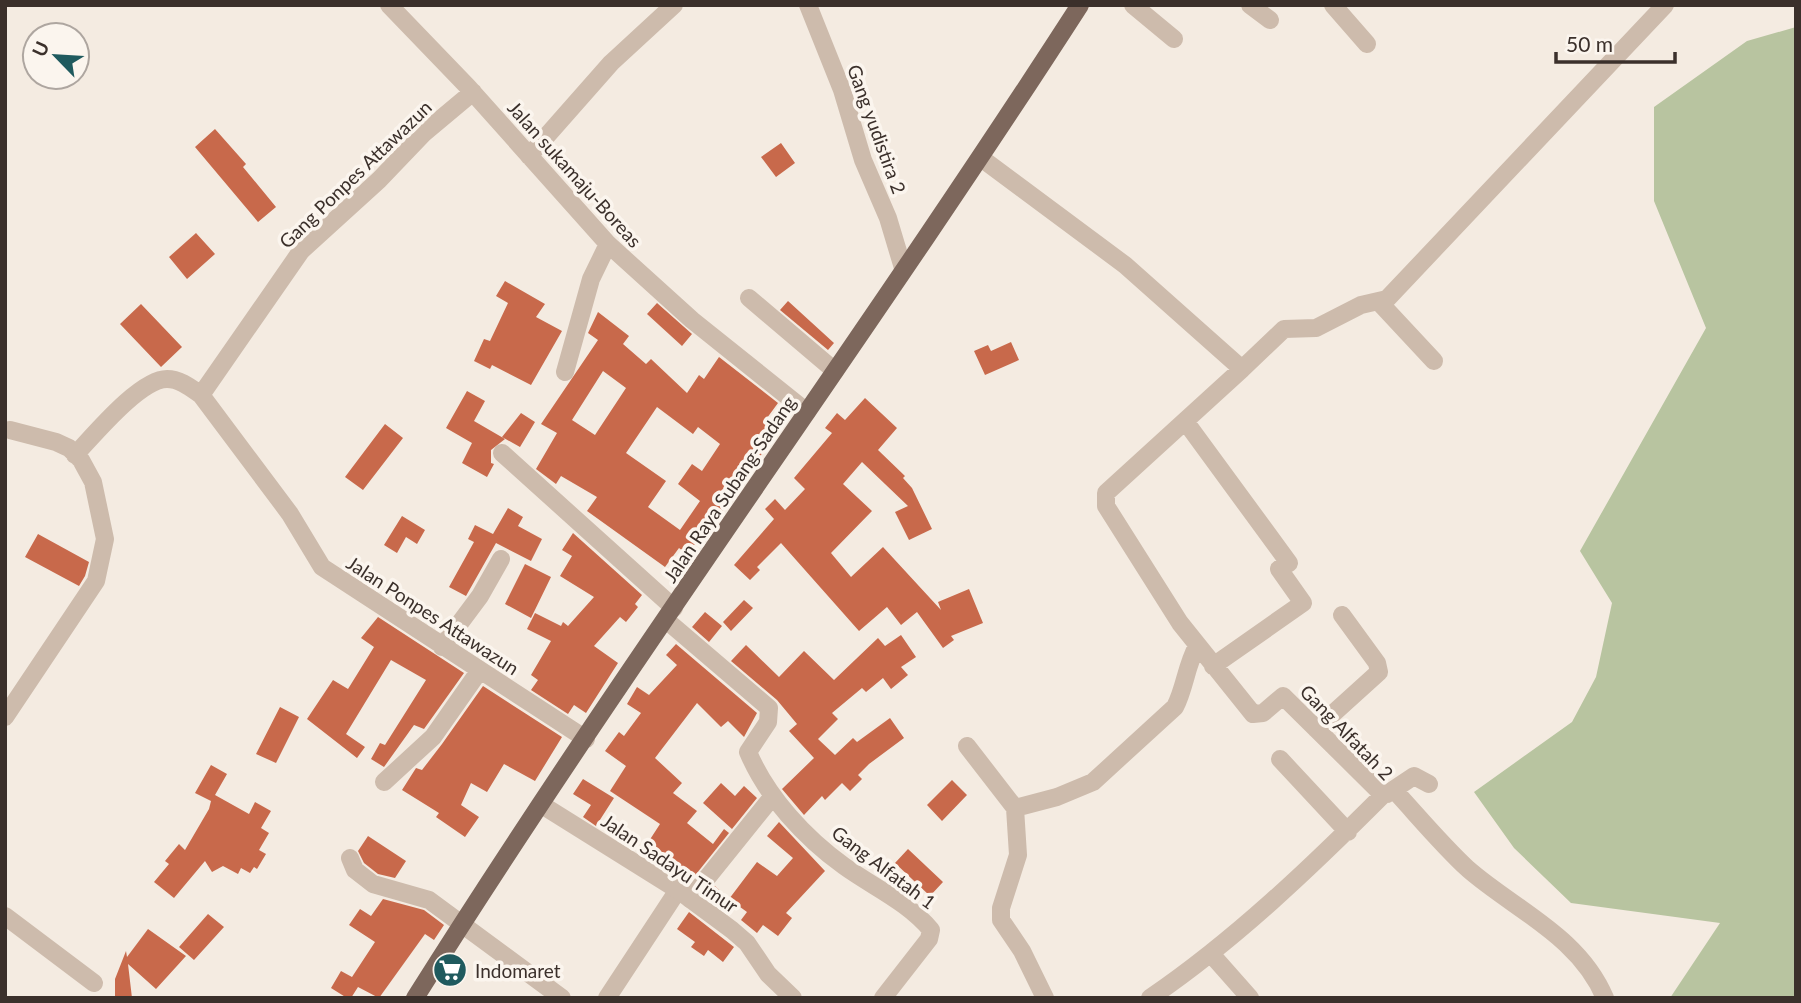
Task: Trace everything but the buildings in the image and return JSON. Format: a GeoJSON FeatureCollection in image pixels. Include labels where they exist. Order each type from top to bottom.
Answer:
{"type":"FeatureCollection","features":[{"type":"Feature","properties":{"kind":"main road","name":"Jalan Raya Subang-Sadang"},"geometry":{"type":"LineString","coordinates":[[415,998],[903,268],[981,158],[1080,5]]}},
{"type":"Feature","properties":{"kind":"street","name":"Jalan sukamaju-Boreas"},"geometry":{"type":"LineString","coordinates":[[389,5],[473,92],[608,244],[692,320],[807,412]]}},
{"type":"Feature","properties":{"kind":"street"},"geometry":{"type":"LineString","coordinates":[[529,156],[611,64],[674,5]]}},
{"type":"Feature","properties":{"kind":"street","name":"Gang yudistira 2"},"geometry":{"type":"LineString","coordinates":[[808,5],[842,90],[863,160],[888,218],[903,268]]}},
{"type":"Feature","properties":{"kind":"street"},"geometry":{"type":"LineString","coordinates":[[1133,5],[1174,39]]}},
{"type":"Feature","properties":{"kind":"street"},"geometry":{"type":"LineString","coordinates":[[1250,5],[1270,20]]}},
{"type":"Feature","properties":{"kind":"street"},"geometry":{"type":"LineString","coordinates":[[1333,5],[1367,44]]}},
{"type":"Feature","properties":{"kind":"street"},"geometry":{"type":"LineString","coordinates":[[1213,666],[1303,603],[1279,569],[1289,563],[1185,421],[1275,334],[1284,329],[1316,328],[1360,305],[1379,302],[1396,292],[1665,5]]}},
{"type":"Feature","properties":{"kind":"street","name":"Gang Ponpes Attawazun"},"geometry":{"type":"LineString","coordinates":[[201,395],[301,251],[379,180],[424,133],[473,92]]}},
{"type":"Feature","properties":{"kind":"street"},"geometry":{"type":"LineString","coordinates":[[981,158],[1125,265],[1241,369]]}},
{"type":"Feature","properties":{"kind":"street"},"geometry":{"type":"LineString","coordinates":[[565,372],[590,279],[608,244]]}},
{"type":"Feature","properties":{"kind":"street"},"geometry":{"type":"LineString","coordinates":[[749,299],[835,371]]}},
{"type":"Feature","properties":{"kind":"street"},"geometry":{"type":"LineString","coordinates":[[1379,302],[1434,361]]}},
{"type":"Feature","properties":{"kind":"street","name":"Jalan Ponpes Attawazun"},"geometry":{"type":"LineString","coordinates":[[75,454],[142,389],[157,380],[170,379],[186,384],[201,395],[289,514],[322,567],[586,739]]}},
{"type":"Feature","properties":{"kind":"street","name":"Gang Alfatah 2"},"geometry":{"type":"LineString","coordinates":[[1150,998],[1212,955],[1389,792],[1316,729],[1283,696],[1263,713],[1253,714],[1197,646],[1104,500],[1107,493],[1134,464],[1185,421]]}},
{"type":"Feature","properties":{"kind":"street"},"geometry":{"type":"LineString","coordinates":[[5,716],[100,570],[104,539],[101,512],[93,482],[75,454],[56,442],[10,429]]}},
{"type":"Feature","properties":{"kind":"street"},"geometry":{"type":"LineString","coordinates":[[502,453],[670,614]]}},
{"type":"Feature","properties":{"kind":"street"},"geometry":{"type":"LineString","coordinates":[[442,647],[480,596],[501,559]]}},
{"type":"Feature","properties":{"kind":"street","name":"Gang Alfatah 1"},"geometry":{"type":"LineString","coordinates":[[670,614],[769,708],[768,722],[748,752],[760,779],[773,796],[806,833],[842,865],[901,902],[931,930],[929,939],[883,998]]}},
{"type":"Feature","properties":{"kind":"street"},"geometry":{"type":"LineString","coordinates":[[1316,729],[1379,672],[1377,663],[1342,615]]}},
{"type":"Feature","properties":{"kind":"street"},"geometry":{"type":"LineString","coordinates":[[1015,808],[1057,797],[1093,782],[1175,707],[1181,695],[1185,670],[1197,646]]}},
{"type":"Feature","properties":{"kind":"street"},"geometry":{"type":"LineString","coordinates":[[384,782],[433,737],[480,670]]}},
{"type":"Feature","properties":{"kind":"street"},"geometry":{"type":"LineString","coordinates":[[967,746],[1015,808],[1018,855],[1000,915],[1003,926],[1022,951],[1045,998]]}},
{"type":"Feature","properties":{"kind":"street"},"geometry":{"type":"LineString","coordinates":[[1280,758],[1348,832]]}},
{"type":"Feature","properties":{"kind":"street"},"geometry":{"type":"LineString","coordinates":[[1429,784],[1415,776],[1389,792],[1468,868],[1557,934],[1600,985],[1605,998]]}},
{"type":"Feature","properties":{"kind":"street"},"geometry":{"type":"LineString","coordinates":[[607,998],[684,895],[773,796]]}},
{"type":"Feature","properties":{"kind":"street","name":"Jalan Sadayu Timur"},"geometry":{"type":"LineString","coordinates":[[542,805],[684,895],[741,937],[768,974],[793,998]]}},
{"type":"Feature","properties":{"kind":"street"},"geometry":{"type":"LineString","coordinates":[[350,858],[355,870],[373,884],[429,900],[464,923],[562,998]]}},
{"type":"Feature","properties":{"kind":"street"},"geometry":{"type":"LineString","coordinates":[[5,916],[94,983]]}},
{"type":"Feature","properties":{"kind":"street"},"geometry":{"type":"LineString","coordinates":[[1212,955],[1250,998]]}},
{"type":"Feature","properties":{"kind":"green space"},"geometry":{"type":"Polygon","coordinates":[[[1796,27],[1796,998],[1670,998],[1720,923],[1571,903],[1514,848],[1474,792],[1572,722],[1596,677],[1612,603],[1580,551],[1706,328],[1654,201],[1654,107],[1747,41],[1796,27]]]}},
{"type":"Feature","properties":{"kind":"place","name":"Indomaret"},"geometry":{"type":"Point","coordinates":[450,970]}}]}
